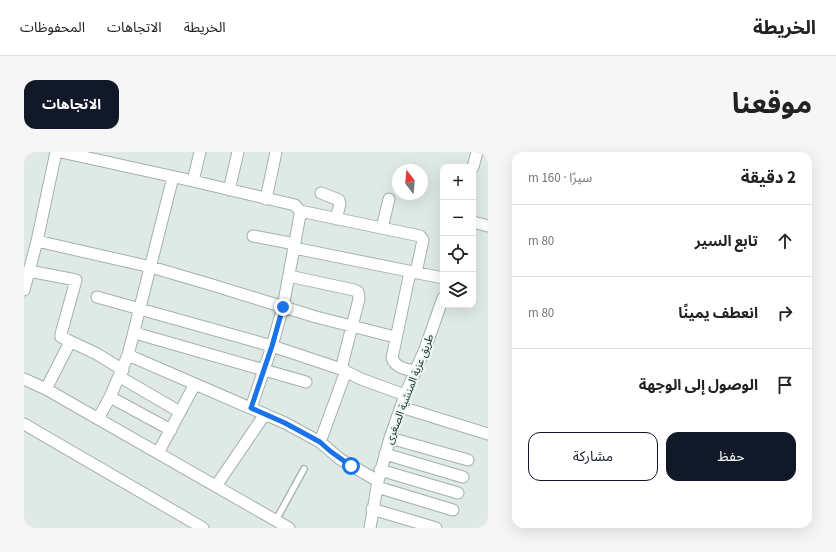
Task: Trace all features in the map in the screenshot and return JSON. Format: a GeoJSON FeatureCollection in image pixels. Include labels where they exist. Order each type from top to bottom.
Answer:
{"type":"FeatureCollection","features":[{"type":"Feature","properties":{"kind":"street"},"geometry":{"type":"LineString","coordinates":[[24,290],[56,152]]}},
{"type":"Feature","properties":{"kind":"street"},"geometry":{"type":"LineString","coordinates":[[61,152],[193,181],[295,206],[300,211],[422,238],[423,240],[395,337],[392,353],[394,363],[398,366],[415,371]]}},
{"type":"Feature","properties":{"kind":"street"},"geometry":{"type":"LineString","coordinates":[[193,181],[200,152]]}},
{"type":"Feature","properties":{"kind":"street"},"geometry":{"type":"LineString","coordinates":[[229,190],[238,152]]}},
{"type":"Feature","properties":{"kind":"street"},"geometry":{"type":"LineString","coordinates":[[266,199],[276,152]]}},
{"type":"Feature","properties":{"kind":"street"},"geometry":{"type":"LineString","coordinates":[[474,164],[477,152]]}},
{"type":"Feature","properties":{"kind":"street"},"geometry":{"type":"LineString","coordinates":[[98,418],[121,374],[135,333],[173,177]]}},
{"type":"Feature","properties":{"kind":"street"},"geometry":{"type":"LineString","coordinates":[[321,193],[339,200],[340,204],[336,219]]}},
{"type":"Feature","properties":{"kind":"street"},"geometry":{"type":"LineString","coordinates":[[382,228],[389,199]]}},
{"type":"Feature","properties":{"kind":"street"},"geometry":{"type":"LineString","coordinates":[[251,408],[272,346],[283,307],[300,211]]}},
{"type":"Feature","properties":{"kind":"street"},"geometry":{"type":"LineString","coordinates":[[476,223],[488,226]]}},
{"type":"Feature","properties":{"kind":"street"},"geometry":{"type":"LineString","coordinates":[[253,236],[440,277]]}},
{"type":"Feature","properties":{"kind":"street"},"geometry":{"type":"LineString","coordinates":[[36,241],[151,267],[283,307],[395,337]]}},
{"type":"Feature","properties":{"kind":"street"},"geometry":{"type":"LineString","coordinates":[[29,271],[76,280],[61,334],[63,338],[97,354],[121,374],[180,412]]}},
{"type":"Feature","properties":{"kind":"street"},"geometry":{"type":"LineString","coordinates":[[289,276],[358,292],[359,299],[343,370],[320,442]]}},
{"type":"Feature","properties":{"kind":"street"},"geometry":{"type":"LineString","coordinates":[[97,297],[272,346],[343,370],[361,379],[405,395]]}},
{"type":"Feature","properties":{"kind":"street","name":"طريق عزبة المنشية الصغرى"},"geometry":{"type":"LineString","coordinates":[[370,528],[372,509],[380,470],[390,438],[440,306]]}},
{"type":"Feature","properties":{"kind":"street"},"geometry":{"type":"LineString","coordinates":[[135,333],[306,382]]}},
{"type":"Feature","properties":{"kind":"street"},"geometry":{"type":"LineString","coordinates":[[46,389],[70,342]]}},
{"type":"Feature","properties":{"kind":"street"},"geometry":{"type":"LineString","coordinates":[[128,355],[265,414],[320,442],[340,459],[377,484],[453,510]]}},
{"type":"Feature","properties":{"kind":"street"},"geometry":{"type":"LineString","coordinates":[[24,379],[46,389],[98,418],[289,528]]}},
{"type":"Feature","properties":{"kind":"street"},"geometry":{"type":"LineString","coordinates":[[158,453],[195,384]]}},
{"type":"Feature","properties":{"kind":"street"},"geometry":{"type":"LineString","coordinates":[[110,397],[171,430]]}},
{"type":"Feature","properties":{"kind":"street"},"geometry":{"type":"LineString","coordinates":[[401,407],[488,434]]}},
{"type":"Feature","properties":{"kind":"street"},"geometry":{"type":"LineString","coordinates":[[216,486],[265,414]]}},
{"type":"Feature","properties":{"kind":"street"},"geometry":{"type":"LineString","coordinates":[[24,424],[200,527]]}},
{"type":"Feature","properties":{"kind":"street"},"geometry":{"type":"LineString","coordinates":[[390,438],[468,460]]}},
{"type":"Feature","properties":{"kind":"street"},"geometry":{"type":"LineString","coordinates":[[385,454],[463,477]]}},
{"type":"Feature","properties":{"kind":"street"},"geometry":{"type":"LineString","coordinates":[[380,470],[458,493]]}},
{"type":"Feature","properties":{"kind":"street"},"geometry":{"type":"LineString","coordinates":[[372,509],[436,528]]}},
{"type":"Feature","properties":{"kind":"lane"},"geometry":{"type":"LineString","coordinates":[[276,520],[304,469]]}},
{"type":"Feature","properties":{"kind":"route"},"geometry":{"type":"LineString","coordinates":[[283,307],[272,346],[251,408],[305,433],[320,442],[351,466]]}}]}
